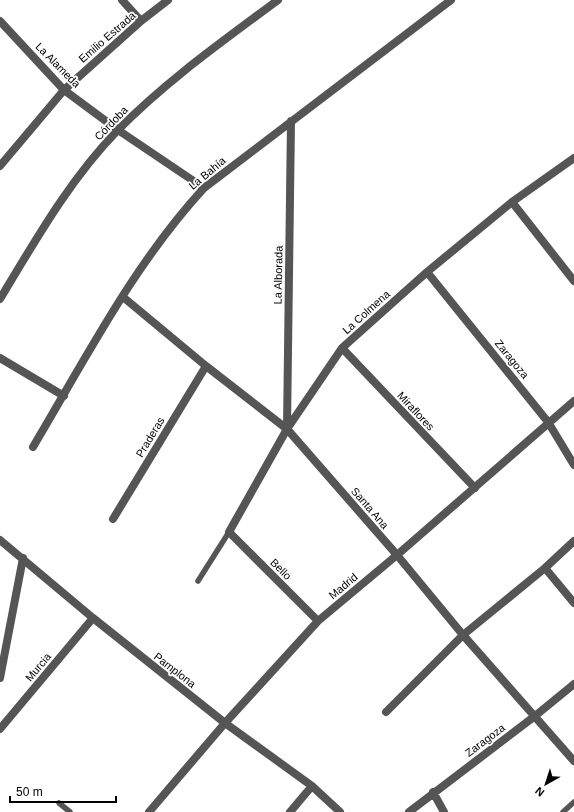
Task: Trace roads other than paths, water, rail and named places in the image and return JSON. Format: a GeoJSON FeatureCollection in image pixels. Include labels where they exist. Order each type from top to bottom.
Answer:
{"type":"FeatureCollection","features":[{"type":"Feature","properties":{"kind":"street"},"geometry":{"type":"LineString","coordinates":[[122,0],[141,21]]}},
{"type":"Feature","properties":{"kind":"street","name":"Emilio Estrada"},"geometry":{"type":"LineString","coordinates":[[0,166],[64,90],[141,21],[168,0]]}},
{"type":"Feature","properties":{"kind":"street","name":"Córdoba"},"geometry":{"type":"LineString","coordinates":[[0,299],[65,196],[118,130],[186,69],[278,0]]}},
{"type":"Feature","properties":{"kind":"street","name":"La Bahía"},"geometry":{"type":"LineString","coordinates":[[33,447],[122,297],[178,216],[204,188],[451,0]]}},
{"type":"Feature","properties":{"kind":"street","name":"La Alameda"},"geometry":{"type":"LineString","coordinates":[[0,21],[64,90],[118,130],[204,188]]}},
{"type":"Feature","properties":{"kind":"street","name":"La Alborada"},"geometry":{"type":"LineString","coordinates":[[287,429],[291,121]]}},
{"type":"Feature","properties":{"kind":"street","name":"La Colmena"},"geometry":{"type":"LineString","coordinates":[[229,532],[287,429],[342,348],[427,272],[512,202],[574,158]]}},
{"type":"Feature","properties":{"kind":"street"},"geometry":{"type":"LineString","coordinates":[[512,202],[574,281]]}},
{"type":"Feature","properties":{"kind":"street","name":"Zaragoza"},"geometry":{"type":"LineString","coordinates":[[427,272],[548,422],[574,465]]}},
{"type":"Feature","properties":{"kind":"street","name":"Santa Ana"},"geometry":{"type":"LineString","coordinates":[[122,297],[206,366],[287,429],[397,555],[463,635],[536,716],[574,761]]}},
{"type":"Feature","properties":{"kind":"street","name":"Miraflores"},"geometry":{"type":"LineString","coordinates":[[342,348],[475,488]]}},
{"type":"Feature","properties":{"kind":"street"},"geometry":{"type":"LineString","coordinates":[[0,358],[64,396]]}},
{"type":"Feature","properties":{"kind":"street","name":"Praderas"},"geometry":{"type":"LineString","coordinates":[[113,519],[206,366]]}},
{"type":"Feature","properties":{"kind":"street","name":"Madrid"},"geometry":{"type":"LineString","coordinates":[[149,812],[225,723],[318,621],[475,488],[548,422],[574,401]]}},
{"type":"Feature","properties":{"kind":"street","name":"Bello"},"geometry":{"type":"LineString","coordinates":[[229,532],[318,621]]}},
{"type":"Feature","properties":{"kind":"street","name":"Pamplona"},"geometry":{"type":"LineString","coordinates":[[0,540],[93,618],[225,723],[312,786],[340,812]]}},
{"type":"Feature","properties":{"kind":"street"},"geometry":{"type":"LineString","coordinates":[[386,712],[463,635],[545,568],[574,541]]}},
{"type":"Feature","properties":{"kind":"street"},"geometry":{"type":"LineString","coordinates":[[0,678],[23,558]]}},
{"type":"Feature","properties":{"kind":"street"},"geometry":{"type":"LineString","coordinates":[[545,568],[574,603]]}},
{"type":"Feature","properties":{"kind":"street","name":"Murcia"},"geometry":{"type":"LineString","coordinates":[[0,729],[93,618]]}},
{"type":"Feature","properties":{"kind":"street","name":"Zaragoza"},"geometry":{"type":"LineString","coordinates":[[409,812],[433,792],[536,716],[574,684]]}},
{"type":"Feature","properties":{"kind":"street"},"geometry":{"type":"LineString","coordinates":[[290,812],[312,786]]}},
{"type":"Feature","properties":{"kind":"street"},"geometry":{"type":"LineString","coordinates":[[433,792],[444,812]]}},
{"type":"Feature","properties":{"kind":"lane"},"geometry":{"type":"LineString","coordinates":[[198,581],[229,532]]}},
{"type":"Feature","properties":{"kind":"lane"},"geometry":{"type":"LineString","coordinates":[[563,812],[574,802]]}},
{"type":"Feature","properties":{"kind":"lane"},"geometry":{"type":"LineString","coordinates":[[59,803],[70,812]]}}]}
